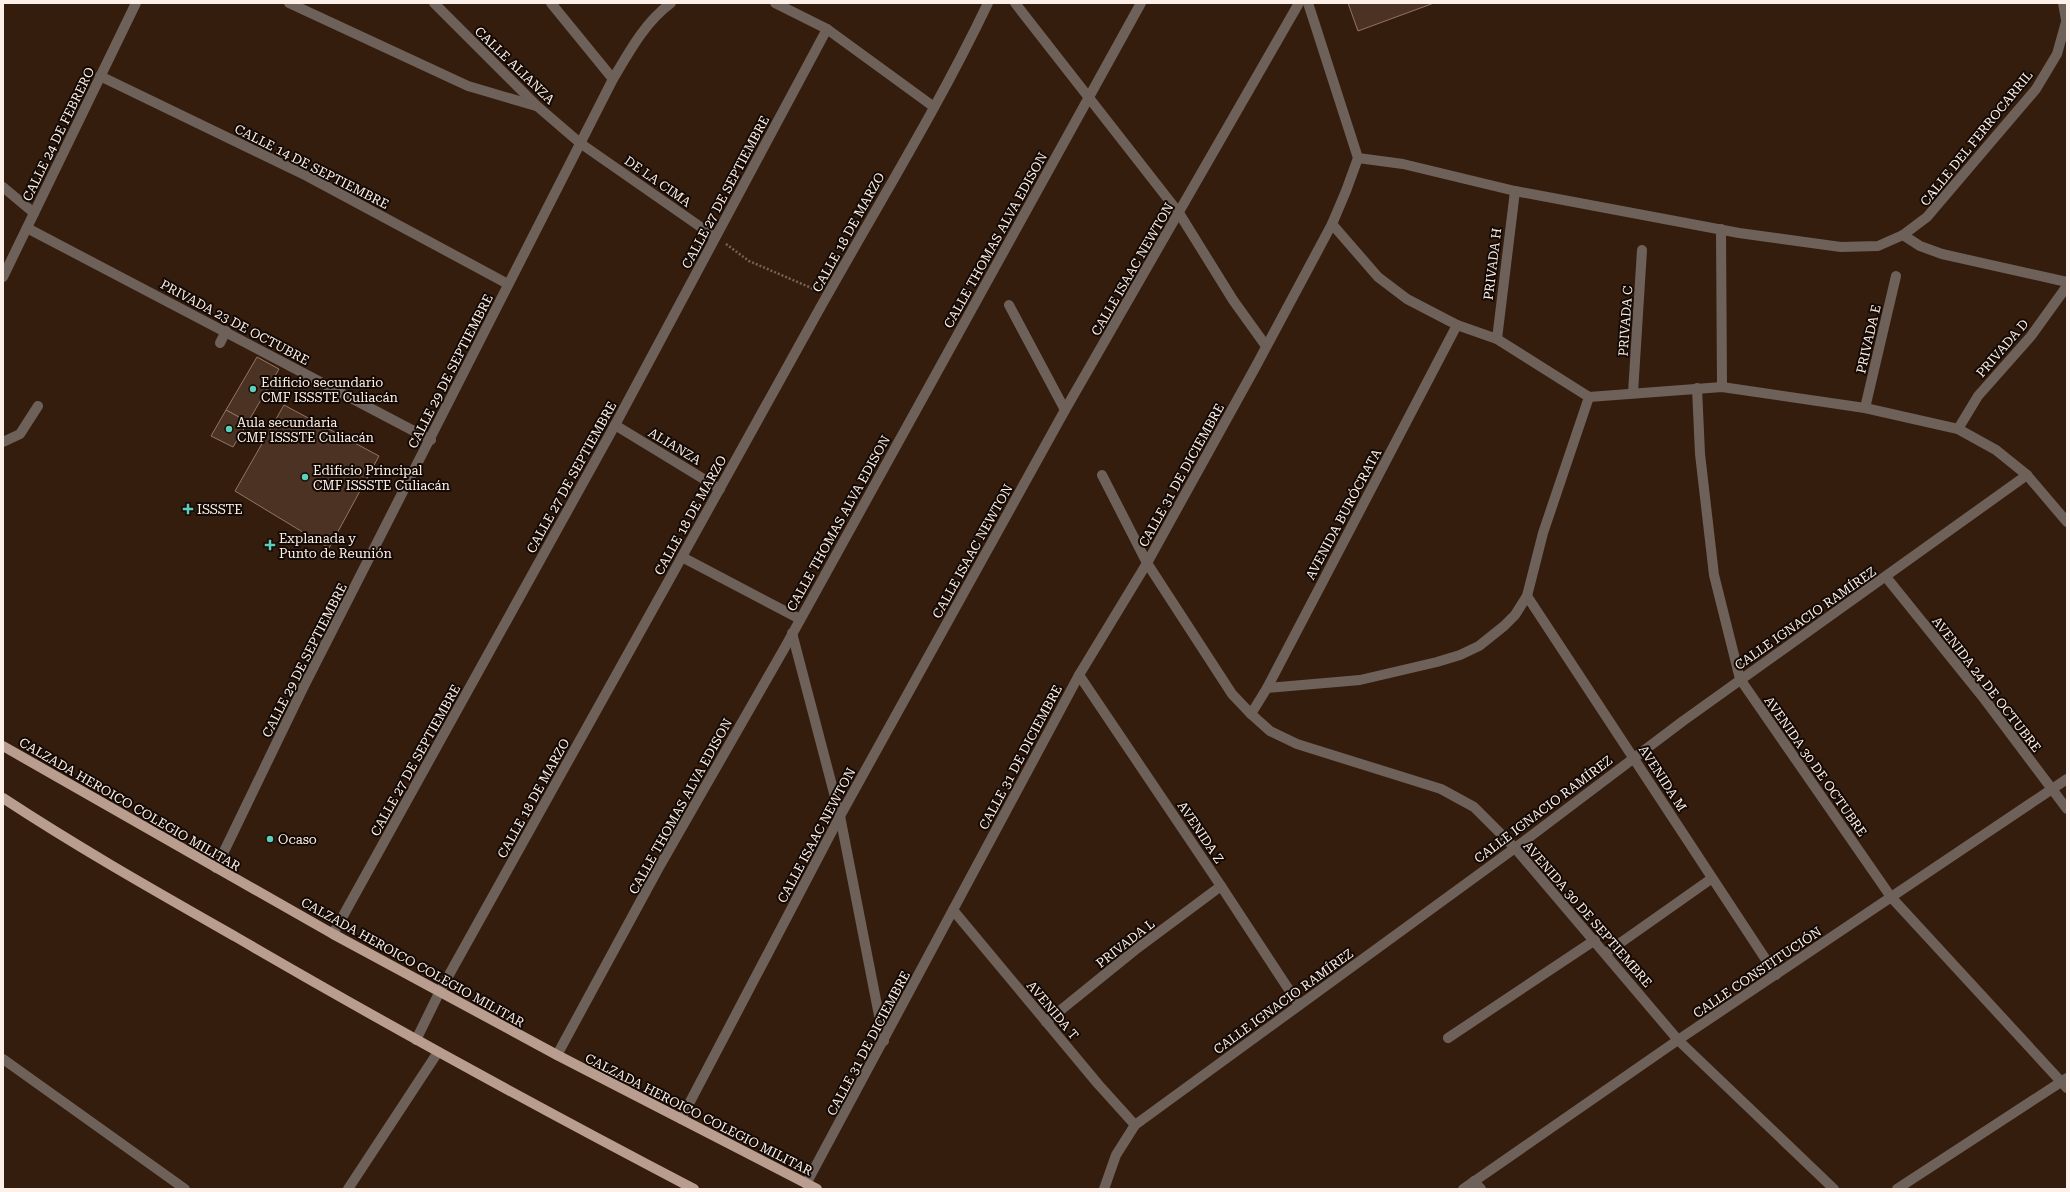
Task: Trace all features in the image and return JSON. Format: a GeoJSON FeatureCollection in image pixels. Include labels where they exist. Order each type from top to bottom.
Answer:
{"type":"FeatureCollection","features":[{"type":"Feature","properties":{"kind":"main road","name":"CALZADA HEROICO COLEGIO MILITAR"},"geometry":{"type":"LineString","coordinates":[[3,746],[216,868],[556,1056],[817,1189]]}},
{"type":"Feature","properties":{"kind":"main road"},"geometry":{"type":"LineString","coordinates":[[3,798],[70,842],[416,1040],[694,1189]]}},
{"type":"Feature","properties":{"kind":"street","name":"CALLE 24 DE FEBRERO"},"geometry":{"type":"LineString","coordinates":[[3,277],[136,3]]}},
{"type":"Feature","properties":{"kind":"street"},"geometry":{"type":"LineString","coordinates":[[289,3],[468,86],[537,106]]}},
{"type":"Feature","properties":{"kind":"street","name":"CALLE ALIANZA"},"geometry":{"type":"LineString","coordinates":[[434,3],[537,106],[580,143]]}},
{"type":"Feature","properties":{"kind":"street"},"geometry":{"type":"LineString","coordinates":[[551,3],[613,79]]}},
{"type":"Feature","properties":{"kind":"street","name":"CALLE 29 DE SEPTIEMBRE"},"geometry":{"type":"LineString","coordinates":[[216,868],[303,688],[431,440],[508,284],[613,79],[638,37],[661,10],[671,3]]}},
{"type":"Feature","properties":{"kind":"street"},"geometry":{"type":"LineString","coordinates":[[775,3],[827,29],[934,107]]}},
{"type":"Feature","properties":{"kind":"street","name":"CALLE 18 DE MARZO"},"geometry":{"type":"LineString","coordinates":[[416,1040],[440,991],[828,294],[934,107],[988,3]]}},
{"type":"Feature","properties":{"kind":"street"},"geometry":{"type":"LineString","coordinates":[[1015,3],[1179,213],[1233,300],[1266,346]]}},
{"type":"Feature","properties":{"kind":"street","name":"CALLE THOMAS ALVA EDISON"},"geometry":{"type":"LineString","coordinates":[[556,1056],[658,869],[800,619],[1141,3]]}},
{"type":"Feature","properties":{"kind":"street","name":"CALLE ISAAC NEWTON"},"geometry":{"type":"LineString","coordinates":[[681,1119],[840,816],[1065,410],[1299,3]]}},
{"type":"Feature","properties":{"kind":"street"},"geometry":{"type":"LineString","coordinates":[[1308,3],[1358,158],[1403,164],[1515,191],[1721,230],[1722,387]]}},
{"type":"Feature","properties":{"kind":"street"},"geometry":{"type":"LineString","coordinates":[[2063,3],[2066,23]]}},
{"type":"Feature","properties":{"kind":"street","name":"CALLE DEL FERROCARRIL"},"geometry":{"type":"LineString","coordinates":[[1721,230],[1841,247],[1878,246],[1903,234],[1927,217],[2036,88],[2056,54],[2066,23]]}},
{"type":"Feature","properties":{"kind":"street","name":"CALLE 27 DE SEPTIEMBRE"},"geometry":{"type":"LineString","coordinates":[[334,934],[616,425],[827,29]]}},
{"type":"Feature","properties":{"kind":"street","name":"CALLE 14 DE SEPTIEMBRE"},"geometry":{"type":"LineString","coordinates":[[100,76],[307,176],[508,284]]}},
{"type":"Feature","properties":{"kind":"street","name":"DE LA CIMA"},"geometry":{"type":"LineString","coordinates":[[580,143],[716,237]]}},
{"type":"Feature","properties":{"kind":"street","name":"CALLE 31 DE DICIEMBRE"},"geometry":{"type":"LineString","coordinates":[[806,1184],[1079,675],[1147,563],[1332,224],[1358,158]]}},
{"type":"Feature","properties":{"kind":"street"},"geometry":{"type":"LineString","coordinates":[[3,187],[34,213]]}},
{"type":"Feature","properties":{"kind":"street","name":"PRIVADA H"},"geometry":{"type":"LineString","coordinates":[[1496,340],[1515,191]]}},
{"type":"Feature","properties":{"kind":"street"},"geometry":{"type":"LineString","coordinates":[[1332,224],[1378,277],[1407,299],[1457,326],[1496,340],[1589,397],[1722,387],[1865,408],[1958,429],[1996,450],[2027,475],[2066,517]]}},
{"type":"Feature","properties":{"kind":"street","name":"PRIVADA 23 DE OCTUBRE"},"geometry":{"type":"LineString","coordinates":[[27,228],[226,331],[431,440]]}},
{"type":"Feature","properties":{"kind":"street"},"geometry":{"type":"LineString","coordinates":[[1903,234],[1920,246],[1942,254],[2067,282]]}},
{"type":"Feature","properties":{"kind":"street","name":"PRIVADA C"},"geometry":{"type":"LineString","coordinates":[[1633,393],[1642,250]]}},
{"type":"Feature","properties":{"kind":"street","name":"PRIVADA E"},"geometry":{"type":"LineString","coordinates":[[1865,408],[1896,276]]}},
{"type":"Feature","properties":{"kind":"street","name":"PRIVADA D"},"geometry":{"type":"LineString","coordinates":[[1958,429],[1978,396],[2031,336],[2067,286]]}},
{"type":"Feature","properties":{"kind":"street"},"geometry":{"type":"LineString","coordinates":[[1009,305],[1065,410]]}},
{"type":"Feature","properties":{"kind":"street","name":"AVENIDA BURÓCRATA"},"geometry":{"type":"LineString","coordinates":[[1251,714],[1267,688],[1457,326]]}},
{"type":"Feature","properties":{"kind":"street"},"geometry":{"type":"LineString","coordinates":[[220,343],[226,331]]}},
{"type":"Feature","properties":{"kind":"street","name":"AVENIDA 30 DE OCTUBRE"},"geometry":{"type":"LineString","coordinates":[[1697,388],[1700,454],[1714,575],[1740,680],[1891,897],[2065,1082]]}},
{"type":"Feature","properties":{"kind":"street"},"geometry":{"type":"LineString","coordinates":[[1267,688],[1360,680],[1460,656],[1479,646],[1504,626],[1514,615],[1527,596],[1543,533],[1589,397]]}},
{"type":"Feature","properties":{"kind":"street"},"geometry":{"type":"LineString","coordinates":[[3,442],[20,434],[38,406]]}},
{"type":"Feature","properties":{"kind":"street","name":"ALIANZA"},"geometry":{"type":"LineString","coordinates":[[616,425],[720,489]]}},
{"type":"Feature","properties":{"kind":"street","name":"AVENIDA 30 DE SEPTIEMBRE"},"geometry":{"type":"LineString","coordinates":[[1102,475],[1147,563],[1232,694],[1251,714],[1270,731],[1297,744],[1441,789],[1462,799],[1474,807],[1515,848],[1595,940],[1678,1040],[1834,1189]]}},
{"type":"Feature","properties":{"kind":"street","name":"CALLE IGNACIO RAMÍREZ"},"geometry":{"type":"LineString","coordinates":[[1104,1189],[1116,1155],[1135,1125],[1515,848],[1634,757],[2027,475]]}},
{"type":"Feature","properties":{"kind":"street"},"geometry":{"type":"LineString","coordinates":[[682,558],[800,619]]}},
{"type":"Feature","properties":{"kind":"street","name":"AVENIDA 24 DE OCTUBRE"},"geometry":{"type":"LineString","coordinates":[[1886,577],[1982,696],[2067,809]]}},
{"type":"Feature","properties":{"kind":"street","name":"AVENIDA M"},"geometry":{"type":"LineString","coordinates":[[1527,596],[1776,975]]}},
{"type":"Feature","properties":{"kind":"street"},"geometry":{"type":"LineString","coordinates":[[792,633],[840,816],[884,1041]]}},
{"type":"Feature","properties":{"kind":"street","name":"AVENIDA Z"},"geometry":{"type":"LineString","coordinates":[[1079,675],[1221,886],[1299,1006]]}},
{"type":"Feature","properties":{"kind":"street","name":"CALLE CONSTITUCIÓN"},"geometry":{"type":"LineString","coordinates":[[1463,1189],[1678,1040],[2067,779]]}},
{"type":"Feature","properties":{"kind":"street"},"geometry":{"type":"LineString","coordinates":[[1606,954],[1712,879]]}},
{"type":"Feature","properties":{"kind":"street","name":"PRIVADA L"},"geometry":{"type":"LineString","coordinates":[[1046,1022],[1135,950],[1221,886]]}},
{"type":"Feature","properties":{"kind":"street","name":"AVENIDA T"},"geometry":{"type":"LineString","coordinates":[[953,910],[1046,1022],[1135,1125]]}},
{"type":"Feature","properties":{"kind":"street"},"geometry":{"type":"LineString","coordinates":[[1448,1038],[1595,940]]}},
{"type":"Feature","properties":{"kind":"street"},"geometry":{"type":"LineString","coordinates":[[348,1189],[438,1052]]}},
{"type":"Feature","properties":{"kind":"street"},"geometry":{"type":"LineString","coordinates":[[3,1059],[185,1189]]}},
{"type":"Feature","properties":{"kind":"street"},"geometry":{"type":"LineString","coordinates":[[1897,1189],[2065,1082]]}},
{"type":"Feature","properties":{"kind":"street"},"geometry":{"type":"LineString","coordinates":[[1474,1181],[1481,1189]]}},
{"type":"Feature","properties":{"kind":"path"},"geometry":{"type":"LineString","coordinates":[[716,237],[750,261],[828,294]]}},
{"type":"Feature","properties":{"kind":"building"},"geometry":{"type":"Polygon","coordinates":[[[1348,3],[1434,3],[1358,31],[1348,3]]]}},
{"type":"Feature","properties":{"kind":"building","name":"Edificio secundario CMF ISSSTE Culiacán"},"geometry":{"type":"Polygon","coordinates":[[[257,357],[279,369],[248,422],[226,410],[257,357]]]}},
{"type":"Feature","properties":{"kind":"building","name":"Edificio Principal CMF ISSSTE Culiacán"},"geometry":{"type":"Polygon","coordinates":[[[284,405],[379,456],[329,548],[235,491],[284,405]]]}},
{"type":"Feature","properties":{"kind":"building","name":"Aula secundaria CMF ISSSTE Culiacán"},"geometry":{"type":"Polygon","coordinates":[[[226,410],[248,422],[233,447],[211,436],[226,410]]]}},
{"type":"Feature","properties":{"kind":"place","name":"Edificio secundario CMF ISSSTE Culiacán"},"geometry":{"type":"Point","coordinates":[253,389]}},
{"type":"Feature","properties":{"kind":"place","name":"Aula secundaria CMF ISSSTE Culiacán"},"geometry":{"type":"Point","coordinates":[229,429]}},
{"type":"Feature","properties":{"kind":"place","name":"Edificio Principal CMF ISSSTE Culiacán"},"geometry":{"type":"Point","coordinates":[305,477]}},
{"type":"Feature","properties":{"kind":"place","name":"ISSSTE"},"geometry":{"type":"Point","coordinates":[188,509]}},
{"type":"Feature","properties":{"kind":"place","name":"Explanada y Punto de Reunión"},"geometry":{"type":"Point","coordinates":[270,545]}},
{"type":"Feature","properties":{"kind":"place","name":"Ocaso"},"geometry":{"type":"Point","coordinates":[270,839]}}]}
